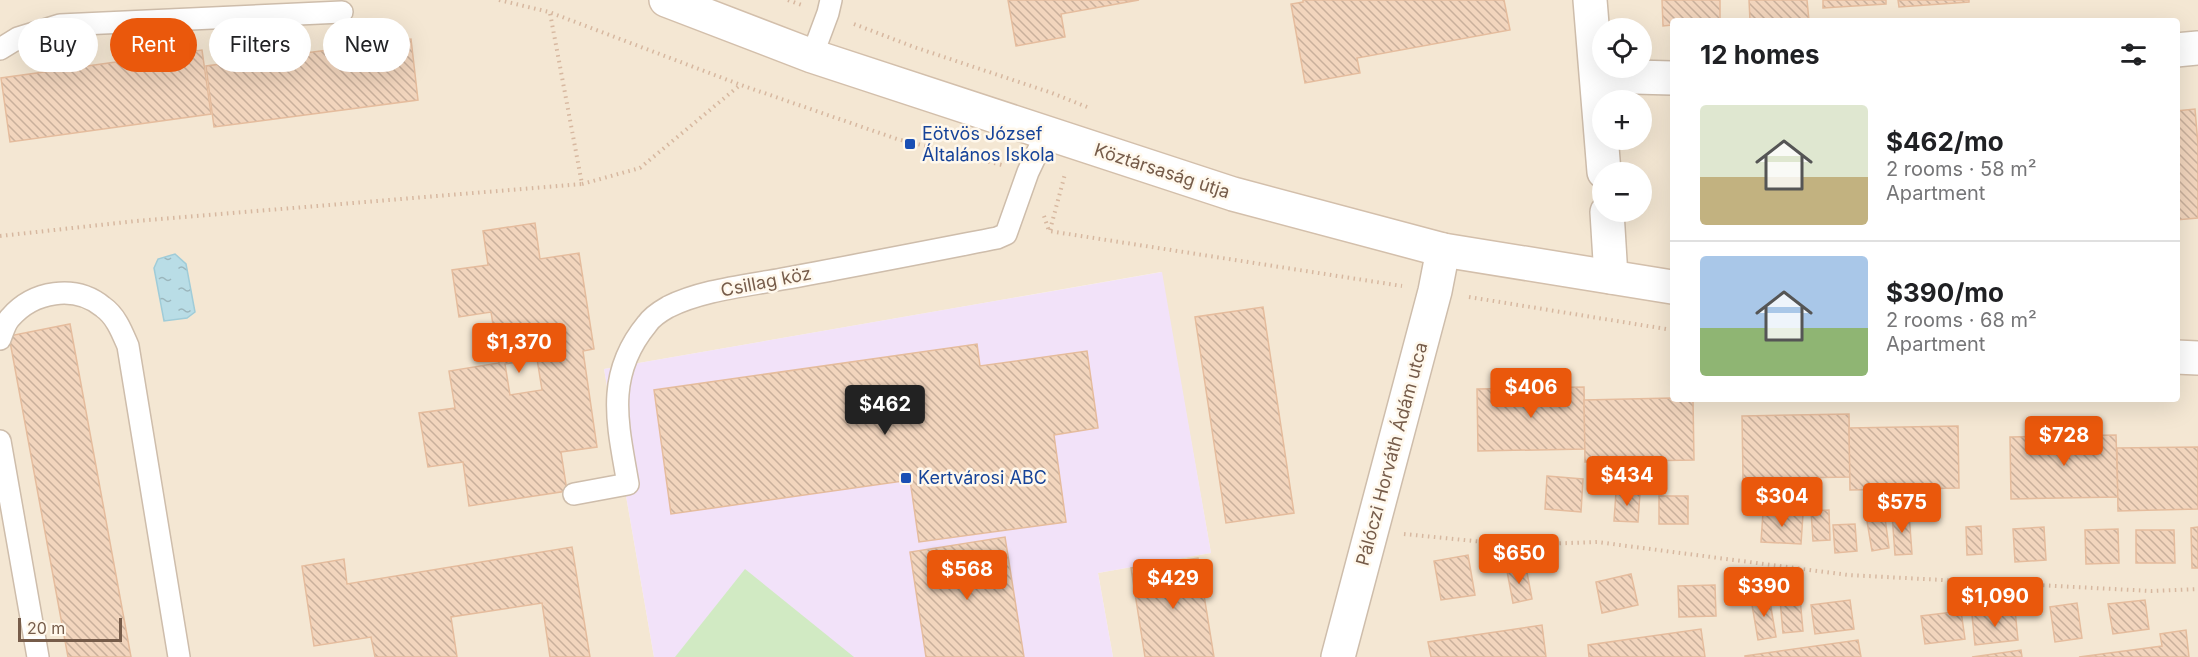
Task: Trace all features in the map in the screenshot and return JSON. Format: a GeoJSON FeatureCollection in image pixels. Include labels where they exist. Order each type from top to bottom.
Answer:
{"type":"FeatureCollection","features":[{"type":"Feature","properties":{"kind":"street","name":"Köztársaság útja"},"geometry":{"type":"LineString","coordinates":[[666,0],[812,56],[1233,194],[1443,250],[1670,287]]}},
{"type":"Feature","properties":{"kind":"street"},"geometry":{"type":"LineString","coordinates":[[1590,0],[1592,19]]}},
{"type":"Feature","properties":{"kind":"street"},"geometry":{"type":"LineString","coordinates":[[2180,50],[2198,48]]}},
{"type":"Feature","properties":{"kind":"street"},"geometry":{"type":"LineString","coordinates":[[1652,77],[1670,78]]}},
{"type":"Feature","properties":{"kind":"street"},"geometry":{"type":"LineString","coordinates":[[1598,78],[1603,162]]}},
{"type":"Feature","properties":{"kind":"street"},"geometry":{"type":"LineString","coordinates":[[1608,222],[1611,277]]}},
{"type":"Feature","properties":{"kind":"street","name":"Pálóczi Horváth Ádám utca"},"geometry":{"type":"LineString","coordinates":[[1338,657],[1435,291],[1443,250]]}},
{"type":"Feature","properties":{"kind":"street"},"geometry":{"type":"LineString","coordinates":[[2180,357],[2198,358]]}},
{"type":"Feature","properties":{"kind":"lane"},"geometry":{"type":"LineString","coordinates":[[812,56],[830,7]]}},
{"type":"Feature","properties":{"kind":"lane"},"geometry":{"type":"LineString","coordinates":[[0,49],[18,38],[60,25],[342,12]]}},
{"type":"Feature","properties":{"kind":"lane","name":"Csillag köz"},"geometry":{"type":"LineString","coordinates":[[574,494],[628,484],[616,414],[618,387],[626,359],[636,340],[648,323],[667,308],[716,292],[997,238],[1006,234],[1028,172],[1046,134]]}},
{"type":"Feature","properties":{"kind":"lane"},"geometry":{"type":"LineString","coordinates":[[0,339],[8,319],[25,304],[60,292],[86,297],[104,307],[117,322],[128,346],[179,657]]}},
{"type":"Feature","properties":{"kind":"lane"},"geometry":{"type":"LineString","coordinates":[[0,441],[38,657]]}},
{"type":"Feature","properties":{"kind":"path"},"geometry":{"type":"LineString","coordinates":[[499,0],[549,12],[741,85],[897,139],[1028,172],[1050,231],[1670,330]]}},
{"type":"Feature","properties":{"kind":"path"},"geometry":{"type":"LineString","coordinates":[[788,0],[830,7],[914,47],[1071,100]]}},
{"type":"Feature","properties":{"kind":"path"},"geometry":{"type":"LineString","coordinates":[[549,12],[582,184]]}},
{"type":"Feature","properties":{"kind":"path"},"geometry":{"type":"LineString","coordinates":[[0,236],[148,220],[582,184],[640,168],[741,85]]}},
{"type":"Feature","properties":{"kind":"path"},"geometry":{"type":"LineString","coordinates":[[1372,530],[1514,545],[1597,542],[1848,575],[2151,591],[2198,589]]}},
{"type":"Feature","properties":{"kind":"shaded area"},"geometry":{"type":"Polygon","coordinates":[[[0,0],[2198,0],[2198,657],[1113,657],[1098,573],[1211,553],[1161,272],[604,369],[654,657],[0,657],[0,0]]]}},
{"type":"Feature","properties":{"kind":"shaded area"},"geometry":{"type":"Polygon","coordinates":[[[1162,272],[1211,553],[1098,573],[1113,657],[654,657],[604,369],[1162,272]]]}},
{"type":"Feature","properties":{"kind":"green space"},"geometry":{"type":"Polygon","coordinates":[[[745,569],[854,657],[675,657],[745,569]]]}},
{"type":"Feature","properties":{"kind":"water"},"geometry":{"type":"Polygon","coordinates":[[[175,254],[186,264],[195,312],[187,318],[164,321],[154,268],[158,259],[175,254]]]}},
{"type":"Feature","properties":{"kind":"building"},"geometry":{"type":"Polygon","coordinates":[[[1008,0],[1139,0],[1061,14],[1065,37],[1016,46],[1008,0]]]}},
{"type":"Feature","properties":{"kind":"building"},"geometry":{"type":"Polygon","coordinates":[[[1303,0],[1504,0],[1510,30],[1357,58],[1360,73],[1305,83],[1291,4],[1303,2],[1303,0]]]}},
{"type":"Feature","properties":{"kind":"building"},"geometry":{"type":"Polygon","coordinates":[[[1662,0],[1720,0],[1720,18],[1670,18],[1670,25],[1663,26],[1662,0]]]}},
{"type":"Feature","properties":{"kind":"building"},"geometry":{"type":"Polygon","coordinates":[[[1749,0],[1807,0],[1809,18],[1750,18],[1749,0]]]}},
{"type":"Feature","properties":{"kind":"building"},"geometry":{"type":"Polygon","coordinates":[[[1823,0],[1886,0],[1886,4],[1823,8],[1823,0]]]}},
{"type":"Feature","properties":{"kind":"building"},"geometry":{"type":"Polygon","coordinates":[[[1898,0],[1969,0],[1969,2],[1899,7],[1898,0]]]}},
{"type":"Feature","properties":{"kind":"building"},"geometry":{"type":"Polygon","coordinates":[[[410,39],[418,100],[214,127],[206,66],[209,66],[209,72],[311,72],[311,52],[323,51],[323,72],[410,72],[410,39]]]}},
{"type":"Feature","properties":{"kind":"building"},"geometry":{"type":"Polygon","coordinates":[[[202,50],[211,114],[10,142],[1,78],[44,72],[98,72],[98,64],[110,63],[110,72],[197,72],[197,51],[202,50]]]}},
{"type":"Feature","properties":{"kind":"building"},"geometry":{"type":"Polygon","coordinates":[[[2195,109],[2198,145],[2198,218],[2180,220],[2180,111],[2195,109]]]}},
{"type":"Feature","properties":{"kind":"building"},"geometry":{"type":"Polygon","coordinates":[[[535,223],[540,259],[579,253],[594,349],[583,351],[597,447],[561,452],[567,491],[469,506],[463,462],[428,467],[419,413],[455,408],[449,371],[499,363],[491,312],[459,317],[452,270],[488,265],[483,231],[535,223]],[[537,359],[505,364],[510,395],[542,390],[537,359]]]}},
{"type":"Feature","properties":{"kind":"building"},"geometry":{"type":"Polygon","coordinates":[[[1263,307],[1294,513],[1226,523],[1195,317],[1263,307]]]}},
{"type":"Feature","properties":{"kind":"building"},"geometry":{"type":"Polygon","coordinates":[[[70,324],[131,657],[68,657],[9,336],[70,324]]]}},
{"type":"Feature","properties":{"kind":"building"},"geometry":{"type":"Polygon","coordinates":[[[977,344],[980,366],[1087,351],[1098,428],[1054,435],[1066,522],[919,542],[910,480],[671,514],[654,390],[977,344]]]}},
{"type":"Feature","properties":{"kind":"building"},"geometry":{"type":"Polygon","coordinates":[[[1584,387],[1585,449],[1478,451],[1477,389],[1584,387]]]}},
{"type":"Feature","properties":{"kind":"building"},"geometry":{"type":"Polygon","coordinates":[[[1670,398],[1670,402],[1693,402],[1694,460],[1585,462],[1584,400],[1670,398]]]}},
{"type":"Feature","properties":{"kind":"building"},"geometry":{"type":"Polygon","coordinates":[[[1849,414],[1850,477],[1743,479],[1742,416],[1849,414]]]}},
{"type":"Feature","properties":{"kind":"building"},"geometry":{"type":"Polygon","coordinates":[[[1958,426],[1959,488],[1850,490],[1849,428],[1958,426]]]}},
{"type":"Feature","properties":{"kind":"building"},"geometry":{"type":"Polygon","coordinates":[[[2116,435],[2118,497],[2011,499],[2010,437],[2116,435]]]}},
{"type":"Feature","properties":{"kind":"building"},"geometry":{"type":"Polygon","coordinates":[[[2198,447],[2198,509],[2118,511],[2117,448],[2198,447]]]}},
{"type":"Feature","properties":{"kind":"building"},"geometry":{"type":"Polygon","coordinates":[[[1547,476],[1583,479],[1581,512],[1545,509],[1547,476]]]}},
{"type":"Feature","properties":{"kind":"building"},"geometry":{"type":"Polygon","coordinates":[[[1616,492],[1640,493],[1638,522],[1614,521],[1616,492]]]}},
{"type":"Feature","properties":{"kind":"building"},"geometry":{"type":"Polygon","coordinates":[[[1659,496],[1688,496],[1688,524],[1659,524],[1659,496]]]}},
{"type":"Feature","properties":{"kind":"building"},"geometry":{"type":"Polygon","coordinates":[[[1829,510],[1830,540],[1813,541],[1811,511],[1829,510]]]}},
{"type":"Feature","properties":{"kind":"building"},"geometry":{"type":"Polygon","coordinates":[[[1763,512],[1803,514],[1801,544],[1761,542],[1763,512]]]}},
{"type":"Feature","properties":{"kind":"building"},"geometry":{"type":"Polygon","coordinates":[[[1909,513],[1912,554],[1895,555],[1892,514],[1909,513]]]}},
{"type":"Feature","properties":{"kind":"building"},"geometry":{"type":"Polygon","coordinates":[[[1885,518],[1889,548],[1872,551],[1867,521],[1885,518]]]}},
{"type":"Feature","properties":{"kind":"building"},"geometry":{"type":"Polygon","coordinates":[[[1855,524],[1857,551],[1835,553],[1833,525],[1855,524]]]}},
{"type":"Feature","properties":{"kind":"building"},"geometry":{"type":"Polygon","coordinates":[[[1981,526],[1982,554],[1967,555],[1966,527],[1981,526]]]}},
{"type":"Feature","properties":{"kind":"building"},"geometry":{"type":"Polygon","coordinates":[[[2044,527],[2046,560],[2015,562],[2013,529],[2044,527]]]}},
{"type":"Feature","properties":{"kind":"building"},"geometry":{"type":"Polygon","coordinates":[[[2198,527],[2198,568],[2192,568],[2191,528],[2198,527]]]}},
{"type":"Feature","properties":{"kind":"building"},"geometry":{"type":"Polygon","coordinates":[[[2118,529],[2119,563],[2086,564],[2085,530],[2118,529]]]}},
{"type":"Feature","properties":{"kind":"building"},"geometry":{"type":"Polygon","coordinates":[[[2136,530],[2174,530],[2175,563],[2136,563],[2136,530]]]}},
{"type":"Feature","properties":{"kind":"building"},"geometry":{"type":"Polygon","coordinates":[[[1005,537],[1024,657],[926,657],[910,552],[1005,537]]]}},
{"type":"Feature","properties":{"kind":"building"},"geometry":{"type":"Polygon","coordinates":[[[572,547],[590,657],[550,657],[542,603],[451,617],[457,657],[375,657],[371,637],[314,646],[302,566],[344,559],[347,584],[572,547]]]}},
{"type":"Feature","properties":{"kind":"building"},"geometry":{"type":"Polygon","coordinates":[[[1468,555],[1475,595],[1441,600],[1434,561],[1468,555]]]}},
{"type":"Feature","properties":{"kind":"building"},"geometry":{"type":"Polygon","coordinates":[[[1198,558],[1214,657],[1145,657],[1131,568],[1198,558]]]}},
{"type":"Feature","properties":{"kind":"building"},"geometry":{"type":"Polygon","coordinates":[[[1526,567],[1532,599],[1513,603],[1507,571],[1526,567]]]}},
{"type":"Feature","properties":{"kind":"building"},"geometry":{"type":"Polygon","coordinates":[[[1631,574],[1638,605],[1602,613],[1596,582],[1631,574]]]}},
{"type":"Feature","properties":{"kind":"building"},"geometry":{"type":"Polygon","coordinates":[[[1715,585],[1716,616],[1679,617],[1678,586],[1715,585]]]}},
{"type":"Feature","properties":{"kind":"building"},"geometry":{"type":"Polygon","coordinates":[[[1769,596],[1776,637],[1758,640],[1751,599],[1769,596]]]}},
{"type":"Feature","properties":{"kind":"building"},"geometry":{"type":"Polygon","coordinates":[[[1800,598],[1803,631],[1783,633],[1780,600],[1800,598]]]}},
{"type":"Feature","properties":{"kind":"building"},"geometry":{"type":"Polygon","coordinates":[[[1850,600],[1854,629],[1815,634],[1811,605],[1850,600]]]}},
{"type":"Feature","properties":{"kind":"building"},"geometry":{"type":"Polygon","coordinates":[[[2145,600],[2149,629],[2113,634],[2108,604],[2145,600]]]}},
{"type":"Feature","properties":{"kind":"building"},"geometry":{"type":"Polygon","coordinates":[[[2077,603],[2082,638],[2055,642],[2050,607],[2077,603]]]}},
{"type":"Feature","properties":{"kind":"building"},"geometry":{"type":"Polygon","coordinates":[[[2015,610],[2018,640],[1975,645],[1972,615],[2015,610]]]}},
{"type":"Feature","properties":{"kind":"building"},"geometry":{"type":"Polygon","coordinates":[[[1961,611],[1965,639],[1925,644],[1921,616],[1961,611]]]}},
{"type":"Feature","properties":{"kind":"building"},"geometry":{"type":"Polygon","coordinates":[[[1542,625],[1546,657],[1431,657],[1428,642],[1542,625]]]}},
{"type":"Feature","properties":{"kind":"building"},"geometry":{"type":"Polygon","coordinates":[[[1701,629],[1705,657],[1589,657],[1588,645],[1701,629]]]}},
{"type":"Feature","properties":{"kind":"building"},"geometry":{"type":"Polygon","coordinates":[[[2186,630],[2189,657],[2079,657],[2162,646],[2160,634],[2186,630]]]}},
{"type":"Feature","properties":{"kind":"building"},"geometry":{"type":"Polygon","coordinates":[[[1858,640],[1861,657],[1745,657],[1745,656],[1858,640]]]}},
{"type":"Feature","properties":{"kind":"building"},"geometry":{"type":"Polygon","coordinates":[[[2021,650],[2022,657],[1972,657],[2021,650]]]}},
{"type":"Feature","properties":{"kind":"place","name":"Eötvös József Általános Iskola"},"geometry":{"type":"Point","coordinates":[910,144]}},
{"type":"Feature","properties":{"kind":"place","name":"Kertvárosi ABC"},"geometry":{"type":"Point","coordinates":[906,478]}}]}
